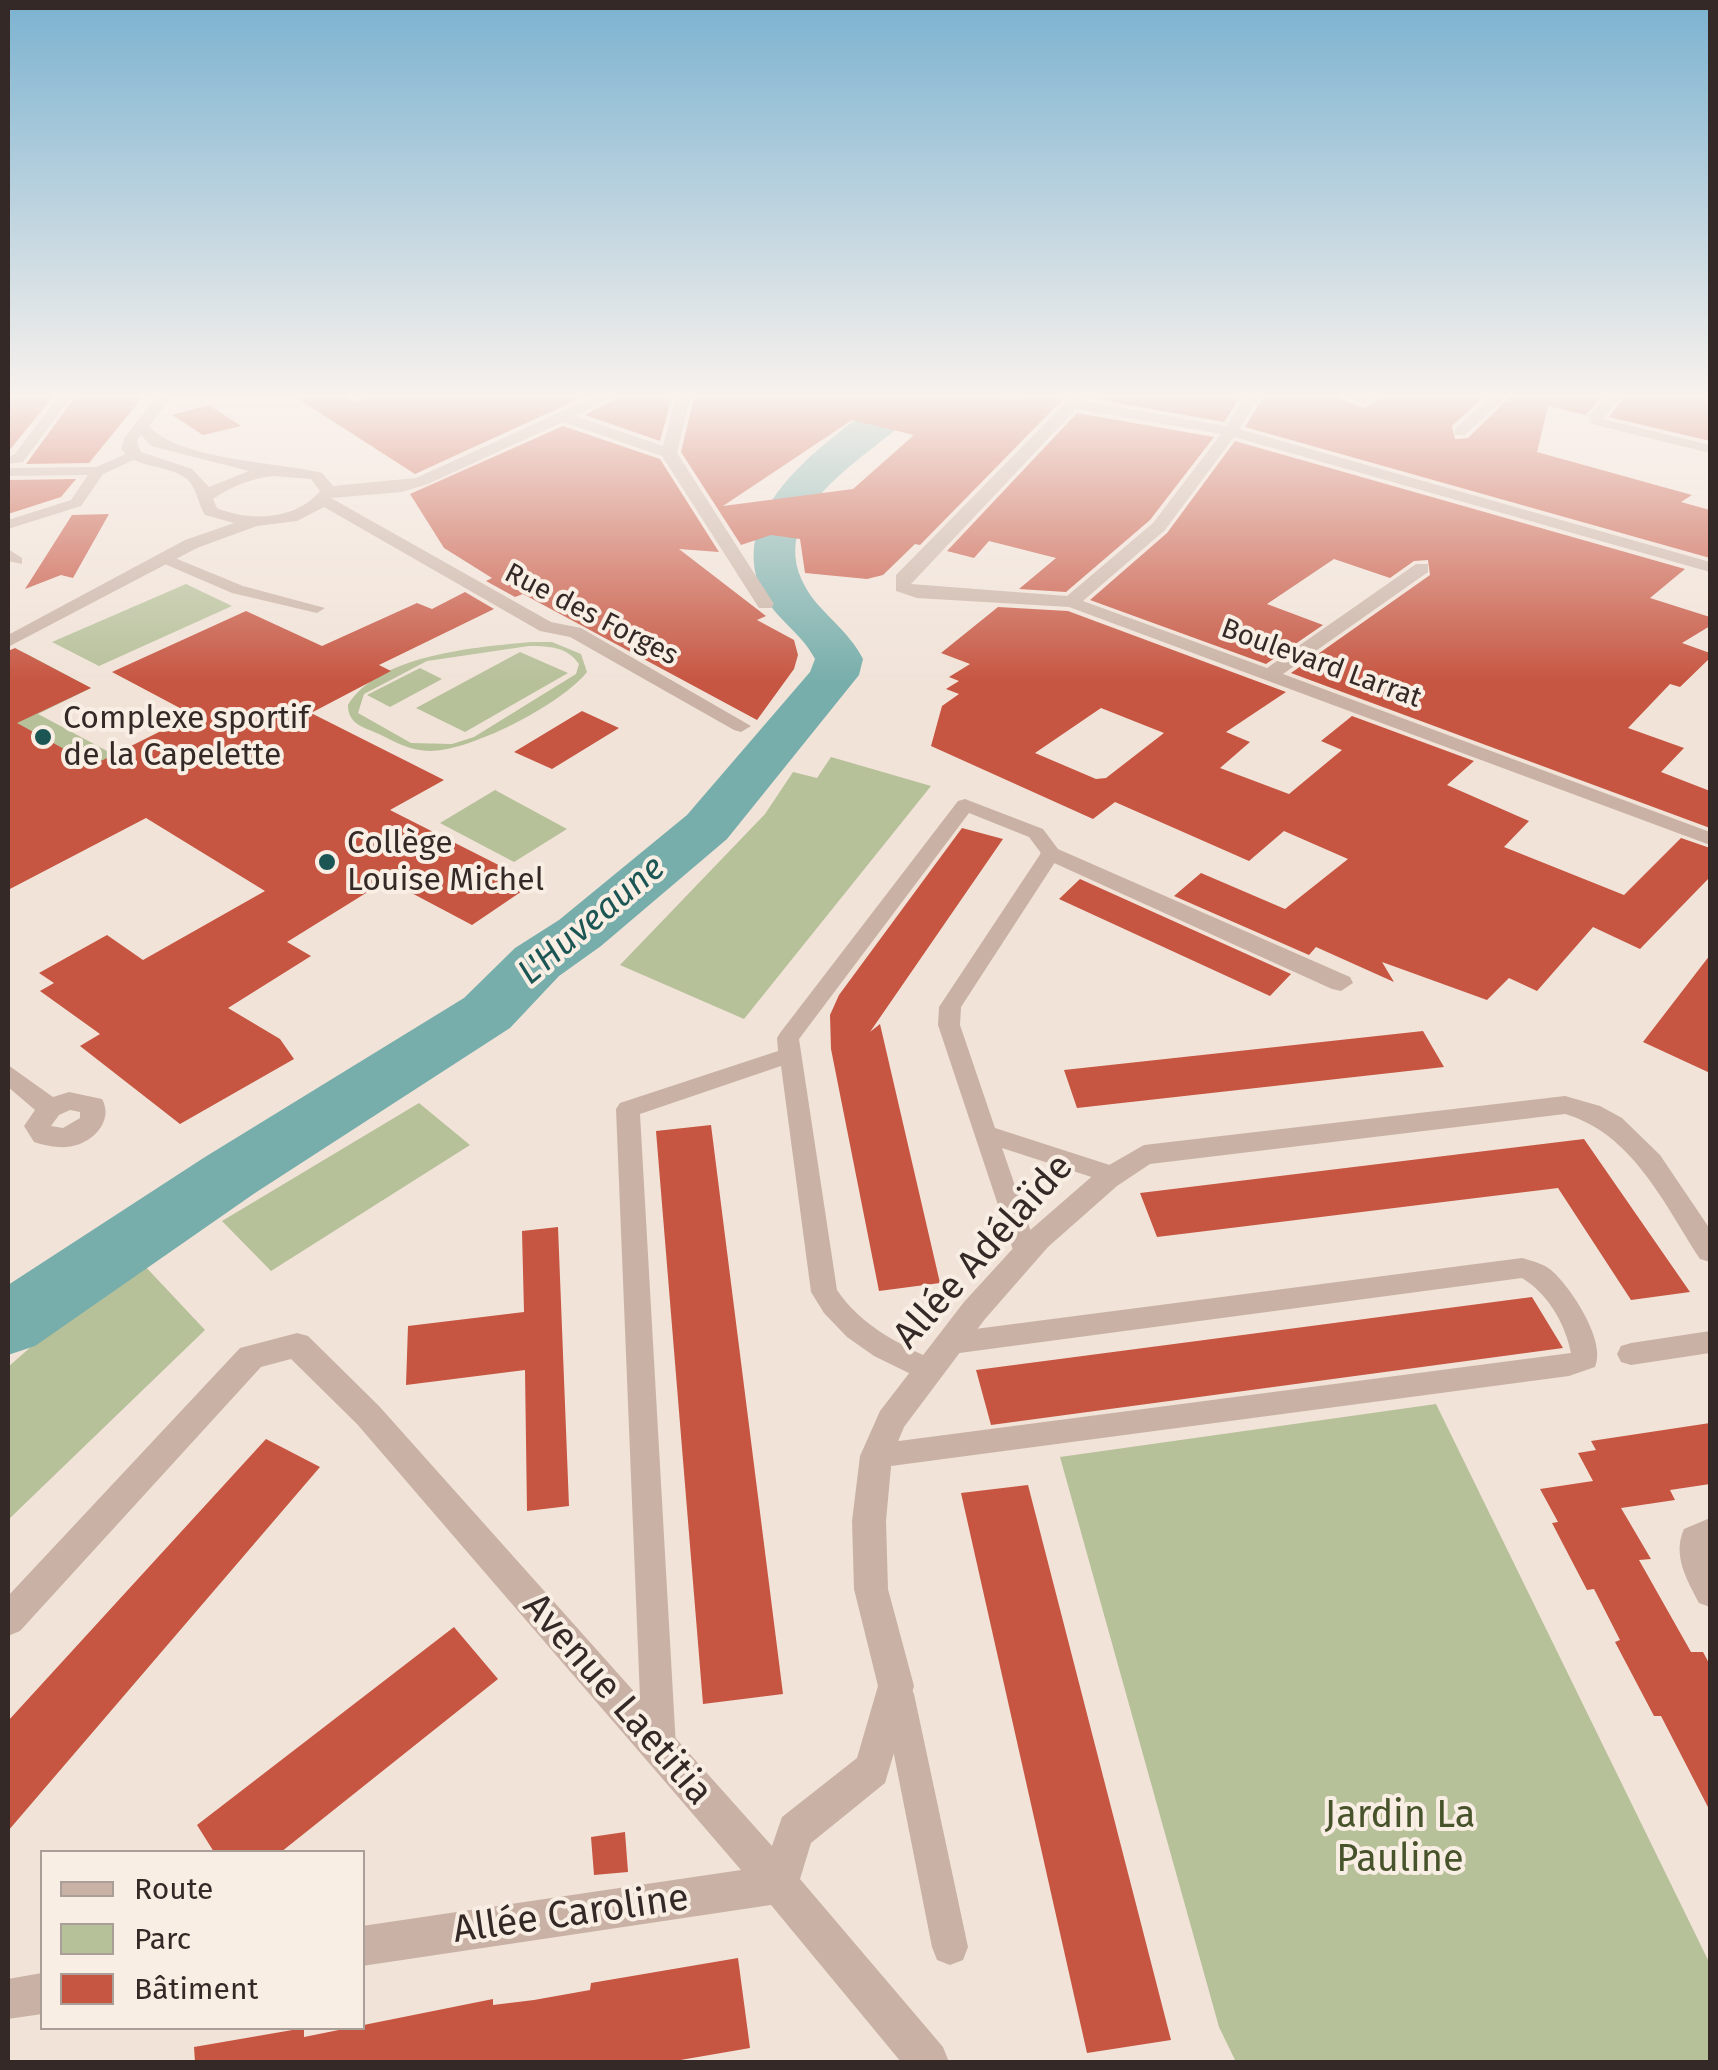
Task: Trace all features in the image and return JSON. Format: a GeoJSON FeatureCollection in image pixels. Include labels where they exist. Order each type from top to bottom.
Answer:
{"type":"FeatureCollection","features":[{"type":"Feature","properties":{"kind":"street"},"geometry":{"type":"LineString","coordinates":[[201,490],[209,504],[256,521]]}},
{"type":"Feature","properties":{"kind":"street"},"geometry":{"type":"LineString","coordinates":[[192,544],[218,490]]}},
{"type":"Feature","properties":{"kind":"street"},"geometry":{"type":"LineString","coordinates":[[326,490],[326,496]]}},
{"type":"Feature","properties":{"kind":"street"},"geometry":{"type":"LineString","coordinates":[[8,642],[192,544],[256,521],[292,516],[326,496],[367,490]]}},
{"type":"Feature","properties":{"kind":"street"},"geometry":{"type":"LineString","coordinates":[[692,490],[764,604]]}},
{"type":"Feature","properties":{"kind":"street","name":"Boulevard Larrat"},"geometry":{"type":"LineString","coordinates":[[989,490],[902,579],[902,587],[917,593],[1071,602],[1710,839]]}},
{"type":"Feature","properties":{"kind":"street"},"geometry":{"type":"LineString","coordinates":[[1071,602],[1120,565],[1184,490]]}},
{"type":"Feature","properties":{"kind":"street"},"geometry":{"type":"LineString","coordinates":[[1437,490],[1710,567]]}},
{"type":"Feature","properties":{"kind":"street","name":"Rue des Forges"},"geometry":{"type":"LineString","coordinates":[[326,496],[546,627],[575,632],[742,726]]}},
{"type":"Feature","properties":{"kind":"street","name":"Rue des Forges"},"geometry":{"type":"LineString","coordinates":[[292,516],[364,521]]}},
{"type":"Feature","properties":{"kind":"street"},"geometry":{"type":"LineString","coordinates":[[1271,674],[1422,568]]}},
{"type":"Feature","properties":{"kind":"street"},"geometry":{"type":"LineString","coordinates":[[1051,852],[1341,983]]}},
{"type":"Feature","properties":{"kind":"street"},"geometry":{"type":"LineString","coordinates":[[8,1074],[50,1108]]}},
{"type":"Feature","properties":{"kind":"street","name":"Allée Adélaïde"},"geometry":{"type":"LineString","coordinates":[[778,1884],[796,1831],[872,1770],[896,1686],[872,1589],[869,1521],[876,1456],[892,1420],[1026,1255],[1069,1207],[1110,1174],[1144,1155],[1565,1105],[1584,1108],[1631,1136],[1710,1251]]}},
{"type":"Feature","properties":{"kind":"street","name":"Avenue Laetitia"},"geometry":{"type":"LineString","coordinates":[[8,1620],[252,1357],[298,1345],[368,1415],[778,1884],[928,2062]]}},
{"type":"Feature","properties":{"kind":"street","name":"Allée Caroline"},"geometry":{"type":"LineString","coordinates":[[365,1946],[778,1884]]}},
{"type":"Feature","properties":{"kind":"street"},"geometry":{"type":"LineString","coordinates":[[8,1999],[40,1994]]}},
{"type":"Feature","properties":{"kind":"lane"},"geometry":{"type":"LineString","coordinates":[[8,525],[76,503],[85,490]]}},
{"type":"Feature","properties":{"kind":"lane"},"geometry":{"type":"LineString","coordinates":[[164,559],[238,590],[317,608]]}},
{"type":"Feature","properties":{"kind":"lane"},"geometry":{"type":"LineString","coordinates":[[929,1370],[891,1354],[836,1314],[824,1292],[787,1056],[788,1038],[965,805],[1036,833],[1051,852],[950,1006],[950,1026],[1026,1255]]}},
{"type":"Feature","properties":{"kind":"lane"},"geometry":{"type":"LineString","coordinates":[[658,1746],[628,1109],[787,1056]]}},
{"type":"Feature","properties":{"kind":"lane"},"geometry":{"type":"LineString","coordinates":[[984,1134],[1110,1174]]}},
{"type":"Feature","properties":{"kind":"lane"},"geometry":{"type":"LineString","coordinates":[[876,1456],[1569,1366],[1585,1359],[1586,1343],[1544,1276],[1522,1268],[952,1343]]}},
{"type":"Feature","properties":{"kind":"lane"},"geometry":{"type":"LineString","coordinates":[[1631,1354],[1710,1342]]}},
{"type":"Feature","properties":{"kind":"lane"},"geometry":{"type":"LineString","coordinates":[[1710,1531],[1695,1539],[1697,1569],[1710,1593]]}},
{"type":"Feature","properties":{"kind":"lane"},"geometry":{"type":"LineString","coordinates":[[896,1686],[950,1946]]}},
{"type":"Feature","properties":{"kind":"green space"},"geometry":{"type":"Polygon","coordinates":[[[186,584],[232,606],[99,666],[52,642],[186,584]]]}},
{"type":"Feature","properties":{"kind":"green space"},"geometry":{"type":"Polygon","coordinates":[[[552,642],[581,654],[587,672],[558,698],[491,734],[430,751],[410,748],[362,727],[351,717],[348,705],[363,688],[406,664],[458,651],[552,642]],[[529,646],[427,661],[364,694],[358,713],[411,743],[452,744],[474,737],[576,674],[579,664],[569,654],[529,646]]]}},
{"type":"Feature","properties":{"kind":"green space"},"geometry":{"type":"Polygon","coordinates":[[[520,652],[568,673],[465,732],[416,708],[520,652]]]}},
{"type":"Feature","properties":{"kind":"green space","name":"Complexe sportif de la Capelette"},"geometry":{"type":"Polygon","coordinates":[[[25,653],[91,688],[38,714],[122,759],[8,817],[8,661],[25,653]]]}},
{"type":"Feature","properties":{"kind":"green space"},"geometry":{"type":"Polygon","coordinates":[[[420,668],[442,679],[390,707],[367,695],[420,668]]]}},
{"type":"Feature","properties":{"kind":"green space"},"geometry":{"type":"Polygon","coordinates":[[[831,757],[931,786],[744,1019],[620,965],[765,814],[793,772],[817,778],[831,757]]]}},
{"type":"Feature","properties":{"kind":"green space"},"geometry":{"type":"Polygon","coordinates":[[[495,790],[567,829],[514,862],[440,823],[495,790]]]}},
{"type":"Feature","properties":{"kind":"green space"},"geometry":{"type":"Polygon","coordinates":[[[419,1103],[470,1145],[271,1271],[222,1221],[419,1103]]]}},
{"type":"Feature","properties":{"kind":"green space"},"geometry":{"type":"Polygon","coordinates":[[[142,1263],[205,1330],[8,1520],[8,1367],[91,1294],[142,1263]]]}},
{"type":"Feature","properties":{"kind":"green space","name":"Jardin La Pauline"},"geometry":{"type":"Polygon","coordinates":[[[1436,1404],[1710,1964],[1710,2062],[1236,2062],[1219,2027],[1060,1457],[1436,1404]]]}},
{"type":"Feature","properties":{"kind":"building"},"geometry":{"type":"Polygon","coordinates":[[[8,490],[67,490],[61,497],[8,514],[8,490]]]}},
{"type":"Feature","properties":{"kind":"building"},"geometry":{"type":"Polygon","coordinates":[[[420,490],[679,490],[719,552],[679,549],[766,616],[757,620],[794,640],[798,655],[794,669],[757,720],[523,594],[515,597],[486,581],[492,578],[444,548],[410,494],[420,490]]]}},
{"type":"Feature","properties":{"kind":"building"},"geometry":{"type":"Polygon","coordinates":[[[705,490],[748,490],[723,506],[848,490],[974,490],[920,545],[915,544],[883,575],[867,579],[805,573],[800,539],[771,535],[741,545],[705,490]]]}},
{"type":"Feature","properties":{"kind":"building"},"geometry":{"type":"Polygon","coordinates":[[[1005,490],[1173,490],[1150,520],[1066,592],[1019,589],[1056,558],[989,541],[974,558],[947,551],[1005,490]]]}},
{"type":"Feature","properties":{"kind":"building"},"geometry":{"type":"Polygon","coordinates":[[[1199,490],[1406,490],[1685,569],[1650,598],[1710,617],[1710,626],[1682,643],[1710,653],[1710,658],[1680,687],[1670,684],[1628,728],[1684,748],[1661,772],[1710,791],[1710,828],[1291,673],[1430,575],[1428,560],[1414,561],[1390,578],[1334,559],[1267,604],[1323,625],[1266,664],[1090,600],[1167,533],[1199,490]]]}},
{"type":"Feature","properties":{"kind":"building"},"geometry":{"type":"Polygon","coordinates":[[[1467,490],[1673,490],[1692,495],[1681,502],[1710,510],[1710,558],[1467,490]]]}},
{"type":"Feature","properties":{"kind":"building"},"geometry":{"type":"Polygon","coordinates":[[[109,514],[73,578],[61,575],[25,589],[72,515],[109,514]]]}},
{"type":"Feature","properties":{"kind":"building"},"geometry":{"type":"Polygon","coordinates":[[[465,592],[494,609],[379,665],[391,671],[311,713],[444,780],[390,810],[534,883],[472,925],[387,880],[287,942],[311,956],[228,1008],[280,1039],[294,1059],[180,1124],[80,1046],[100,1034],[40,991],[54,983],[39,973],[107,935],[143,960],[265,891],[146,818],[8,890],[8,651],[15,648],[91,688],[17,723],[93,765],[193,715],[112,672],[246,611],[322,646],[417,603],[432,609],[465,592]]]}},
{"type":"Feature","properties":{"kind":"building"},"geometry":{"type":"Polygon","coordinates":[[[998,607],[1068,611],[1286,692],[1226,732],[1250,742],[1220,768],[1289,794],[1342,750],[1321,741],[1352,716],[1474,761],[1447,785],[1529,821],[1504,847],[1624,895],[1681,838],[1710,848],[1710,877],[1640,949],[1593,927],[1537,991],[1509,978],[1487,1000],[1382,962],[1394,982],[1316,947],[1309,955],[1174,896],[1201,873],[1285,909],[1348,859],[1284,831],[1249,861],[1115,802],[1093,819],[931,746],[942,706],[959,694],[946,689],[959,681],[949,677],[970,664],[941,653],[998,607]],[[1101,708],[1035,753],[1096,779],[1106,778],[1164,733],[1101,708]]]}},
{"type":"Feature","properties":{"kind":"building"},"geometry":{"type":"Polygon","coordinates":[[[582,711],[619,728],[552,769],[514,752],[582,711]]]}},
{"type":"Feature","properties":{"kind":"building"},"geometry":{"type":"Polygon","coordinates":[[[962,828],[1003,839],[870,1032],[880,1024],[940,1283],[879,1291],[831,1049],[830,1015],[839,995],[962,828]]]}},
{"type":"Feature","properties":{"kind":"building"},"geometry":{"type":"Polygon","coordinates":[[[1080,879],[1291,974],[1270,996],[1059,899],[1080,879]]]}},
{"type":"Feature","properties":{"kind":"building"},"geometry":{"type":"Polygon","coordinates":[[[1710,955],[1710,1073],[1643,1042],[1710,955]]]}},
{"type":"Feature","properties":{"kind":"building"},"geometry":{"type":"Polygon","coordinates":[[[1423,1031],[1444,1067],[1077,1108],[1064,1070],[1423,1031]]]}},
{"type":"Feature","properties":{"kind":"building"},"geometry":{"type":"Polygon","coordinates":[[[711,1125],[783,1694],[703,1704],[656,1131],[711,1125]]]}},
{"type":"Feature","properties":{"kind":"building"},"geometry":{"type":"Polygon","coordinates":[[[1584,1139],[1690,1292],[1631,1300],[1558,1188],[1157,1237],[1140,1193],[1584,1139]]]}},
{"type":"Feature","properties":{"kind":"building"},"geometry":{"type":"Polygon","coordinates":[[[558,1227],[569,1506],[527,1511],[525,1370],[406,1385],[408,1326],[524,1312],[522,1231],[558,1227]]]}},
{"type":"Feature","properties":{"kind":"building"},"geometry":{"type":"Polygon","coordinates":[[[1532,1297],[1563,1348],[991,1425],[976,1370],[1532,1297]]]}},
{"type":"Feature","properties":{"kind":"building"},"geometry":{"type":"Polygon","coordinates":[[[1710,1423],[1710,1484],[1670,1490],[1675,1500],[1621,1508],[1651,1559],[1639,1560],[1691,1652],[1703,1652],[1710,1665],[1710,1811],[1661,1716],[1654,1716],[1615,1642],[1620,1640],[1594,1589],[1587,1590],[1552,1523],[1558,1522],[1540,1489],[1593,1481],[1578,1453],[1596,1450],[1591,1441],[1710,1423]]]}},
{"type":"Feature","properties":{"kind":"building"},"geometry":{"type":"Polygon","coordinates":[[[266,1439],[320,1467],[8,1831],[8,1721],[266,1439]]]}},
{"type":"Feature","properties":{"kind":"building"},"geometry":{"type":"Polygon","coordinates":[[[1028,1485],[1171,2040],[1087,2053],[961,1493],[1028,1485]]]}},
{"type":"Feature","properties":{"kind":"building"},"geometry":{"type":"Polygon","coordinates":[[[454,1627],[498,1679],[284,1850],[213,1850],[197,1825],[454,1627]]]}},
{"type":"Feature","properties":{"kind":"building"},"geometry":{"type":"Polygon","coordinates":[[[625,1832],[628,1872],[594,1875],[591,1837],[625,1832]]]}},
{"type":"Feature","properties":{"kind":"building"},"geometry":{"type":"Polygon","coordinates":[[[738,1958],[750,2048],[669,2062],[195,2062],[194,2047],[292,2030],[304,2030],[304,2037],[365,2030],[365,2025],[493,1999],[493,2005],[590,1990],[591,1983],[738,1958]]]}},
{"type":"Feature","properties":{"kind":"waterway","name":"L'Huveaune"},"geometry":{"type":"LineString","coordinates":[[8,1324],[230,1175],[428,1054],[487,1013],[537,962],[580,933],[707,827],[834,675],[839,659],[826,637],[782,587],[774,558],[779,530],[804,490]]}},
{"type":"Feature","properties":{"kind":"place","name":"Complexe sportif de la Capelette"},"geometry":{"type":"Point","coordinates":[43,737]}},
{"type":"Feature","properties":{"kind":"place","name":"Collège Louise Michel"},"geometry":{"type":"Point","coordinates":[327,862]}}]}
